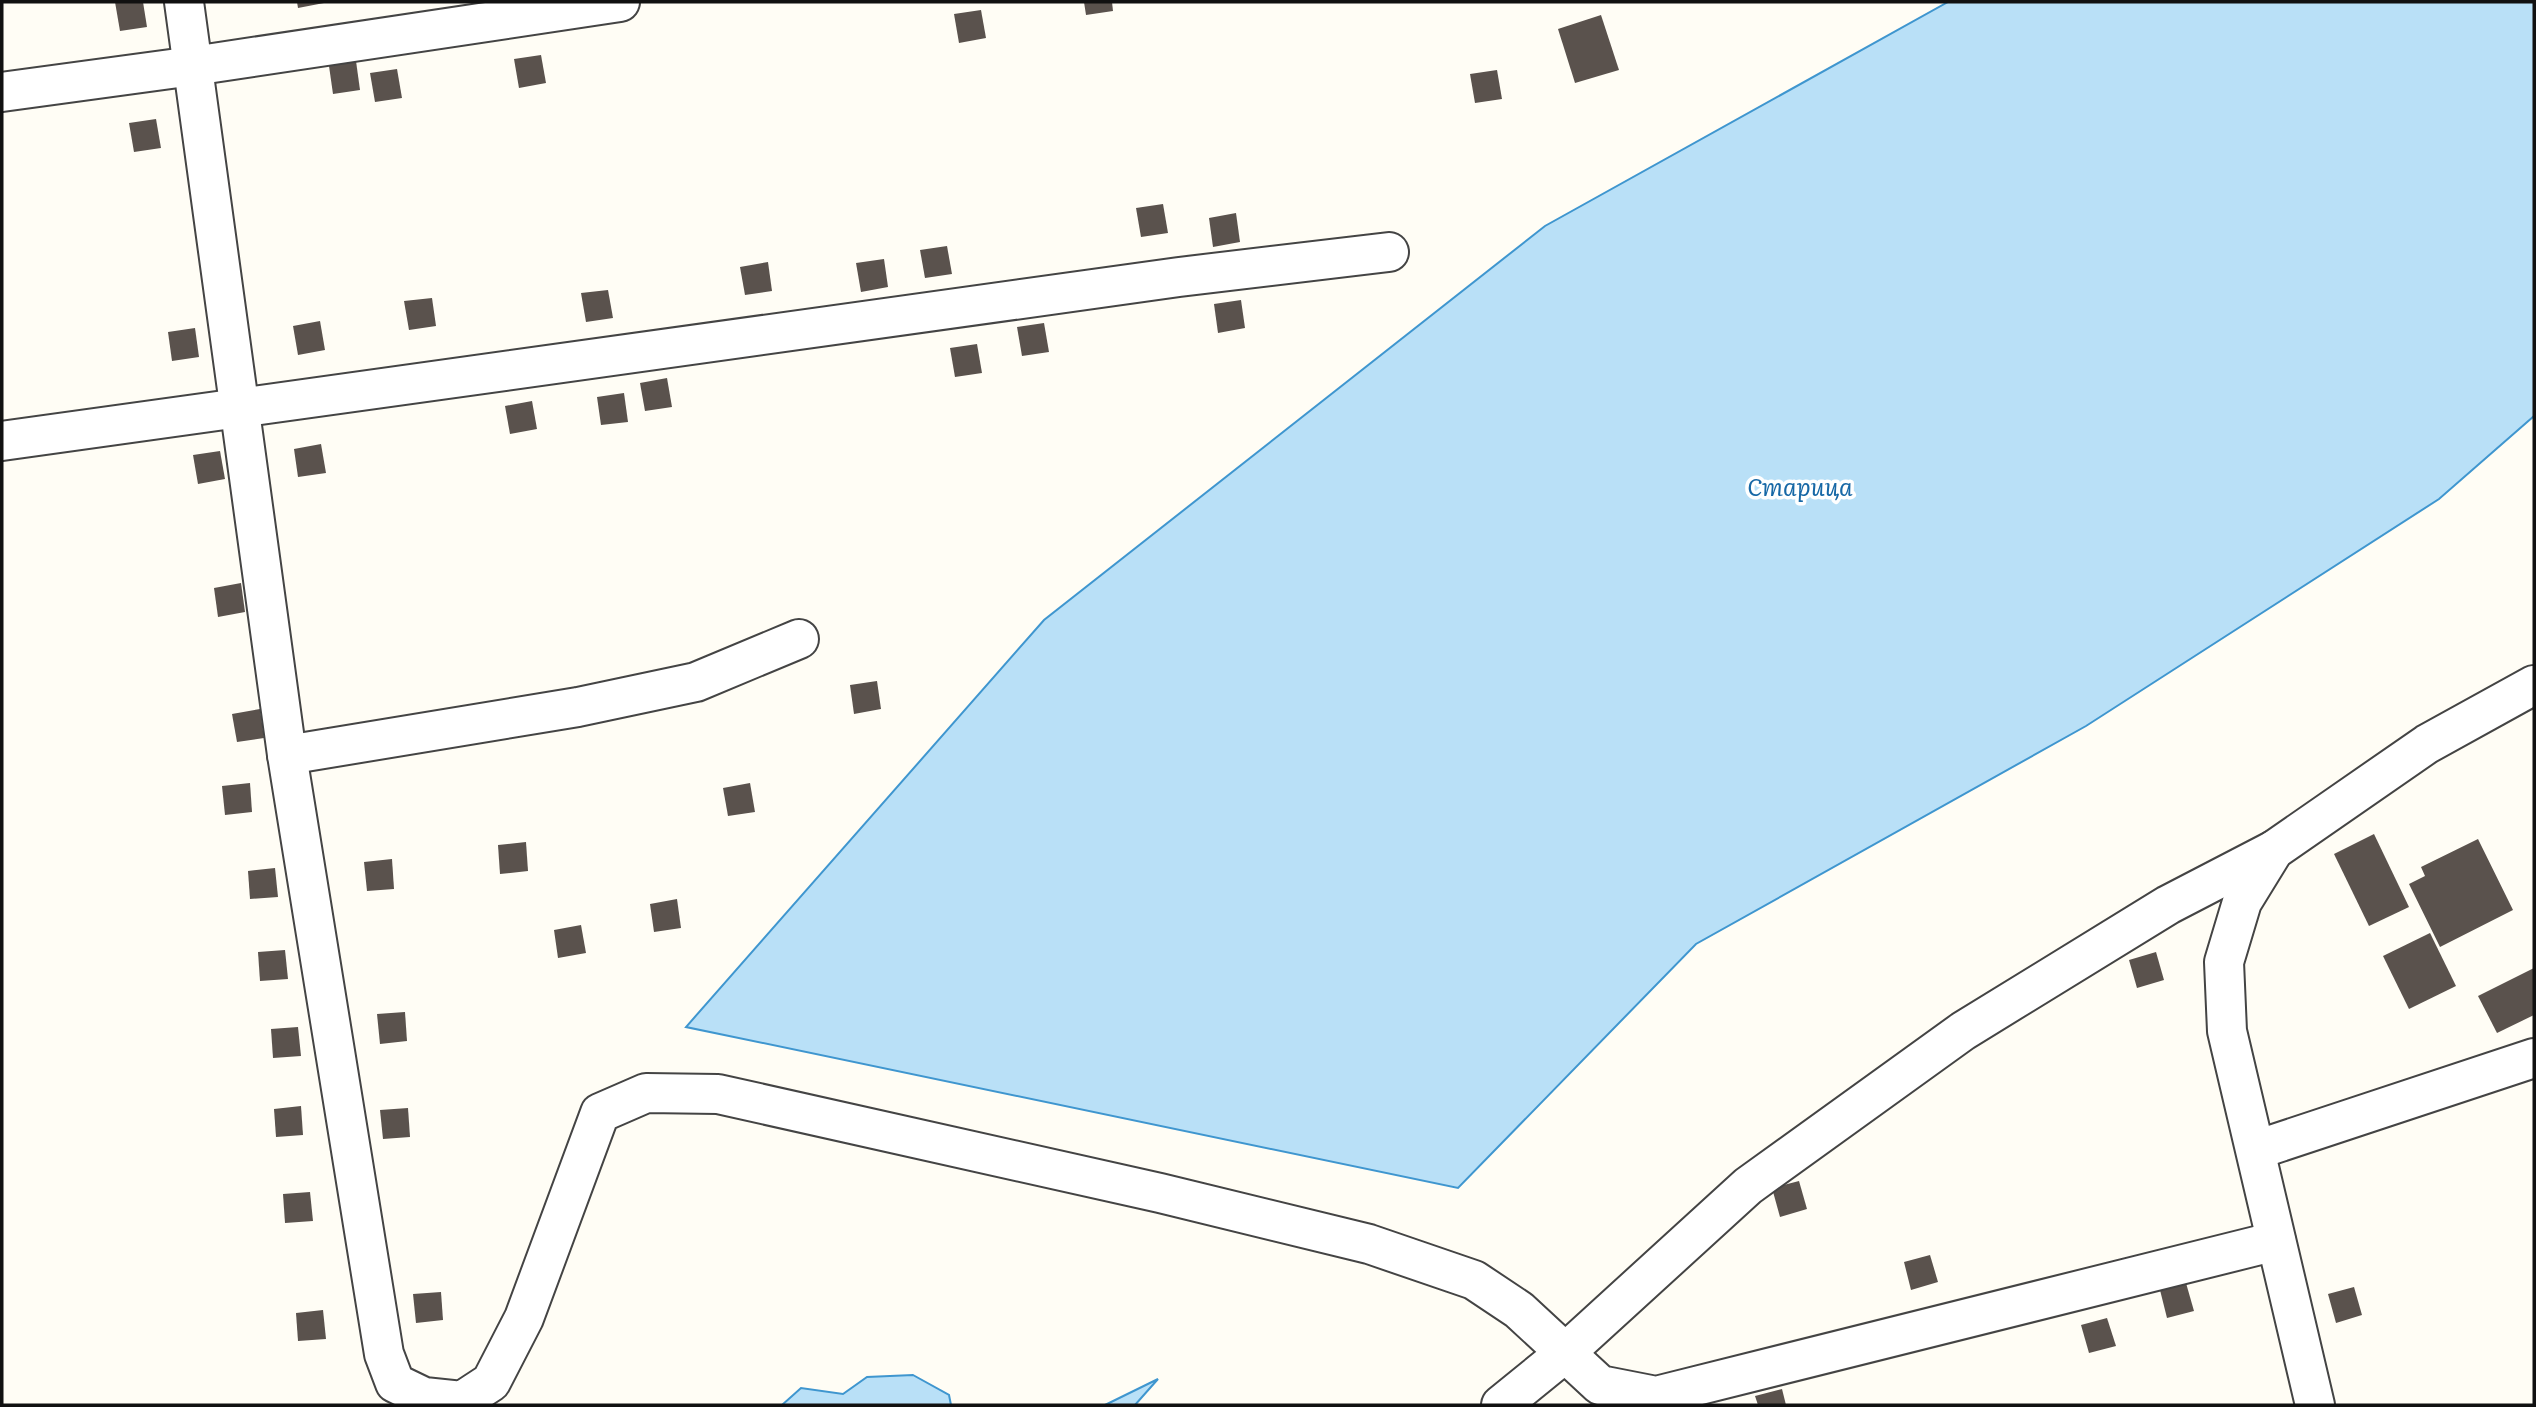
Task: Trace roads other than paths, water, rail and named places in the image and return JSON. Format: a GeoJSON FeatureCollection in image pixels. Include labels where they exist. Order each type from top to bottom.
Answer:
{"type":"FeatureCollection","features":[{"type":"Feature","properties":{"kind":"street"},"geometry":{"type":"LineString","coordinates":[[184,2],[287,755],[384,1354],[396,1382],[424,1397],[462,1401],[491,1382],[524,1318],[600,1113],[646,1093],[718,1094],[1160,1193],[1369,1244],[1474,1280],[1519,1311],[1600,1385],[1656,1396],[2276,1241]]}},
{"type":"Feature","properties":{"kind":"street"},"geometry":{"type":"LineString","coordinates":[[2,92],[620,2]]}},
{"type":"Feature","properties":{"kind":"street"},"geometry":{"type":"LineString","coordinates":[[2,441],[1165,278],[1389,252]]}},
{"type":"Feature","properties":{"kind":"street"},"geometry":{"type":"LineString","coordinates":[[287,755],[578,707],[696,682],[799,639]]}},
{"type":"Feature","properties":{"kind":"street"},"geometry":{"type":"LineString","coordinates":[[1501,1405],[1565,1353],[1748,1186],[1963,1031],[2168,905],[2274,850],[2427,744],[2534,685]]}},
{"type":"Feature","properties":{"kind":"street"},"geometry":{"type":"LineString","coordinates":[[2274,850],[2242,902],[2224,962],[2227,1031],[2315,1405]]}},
{"type":"Feature","properties":{"kind":"street"},"geometry":{"type":"LineString","coordinates":[[2256,1150],[2534,1058]]}},
{"type":"Feature","properties":{"kind":"water","name":"Старица"},"geometry":{"type":"Polygon","coordinates":[[[1948,2],[2534,2],[2534,416],[2439,499],[2086,726],[1696,944],[1458,1188],[686,1027],[1044,620],[1545,226],[1948,2]]]}},
{"type":"Feature","properties":{"kind":"water"},"geometry":{"type":"Polygon","coordinates":[[[913,1375],[949,1395],[951,1405],[782,1405],[801,1388],[843,1394],[867,1377],[913,1375]]]}},
{"type":"Feature","properties":{"kind":"water"},"geometry":{"type":"Polygon","coordinates":[[[1158,1379],[1135,1405],[1105,1405],[1158,1379]]]}}]}
